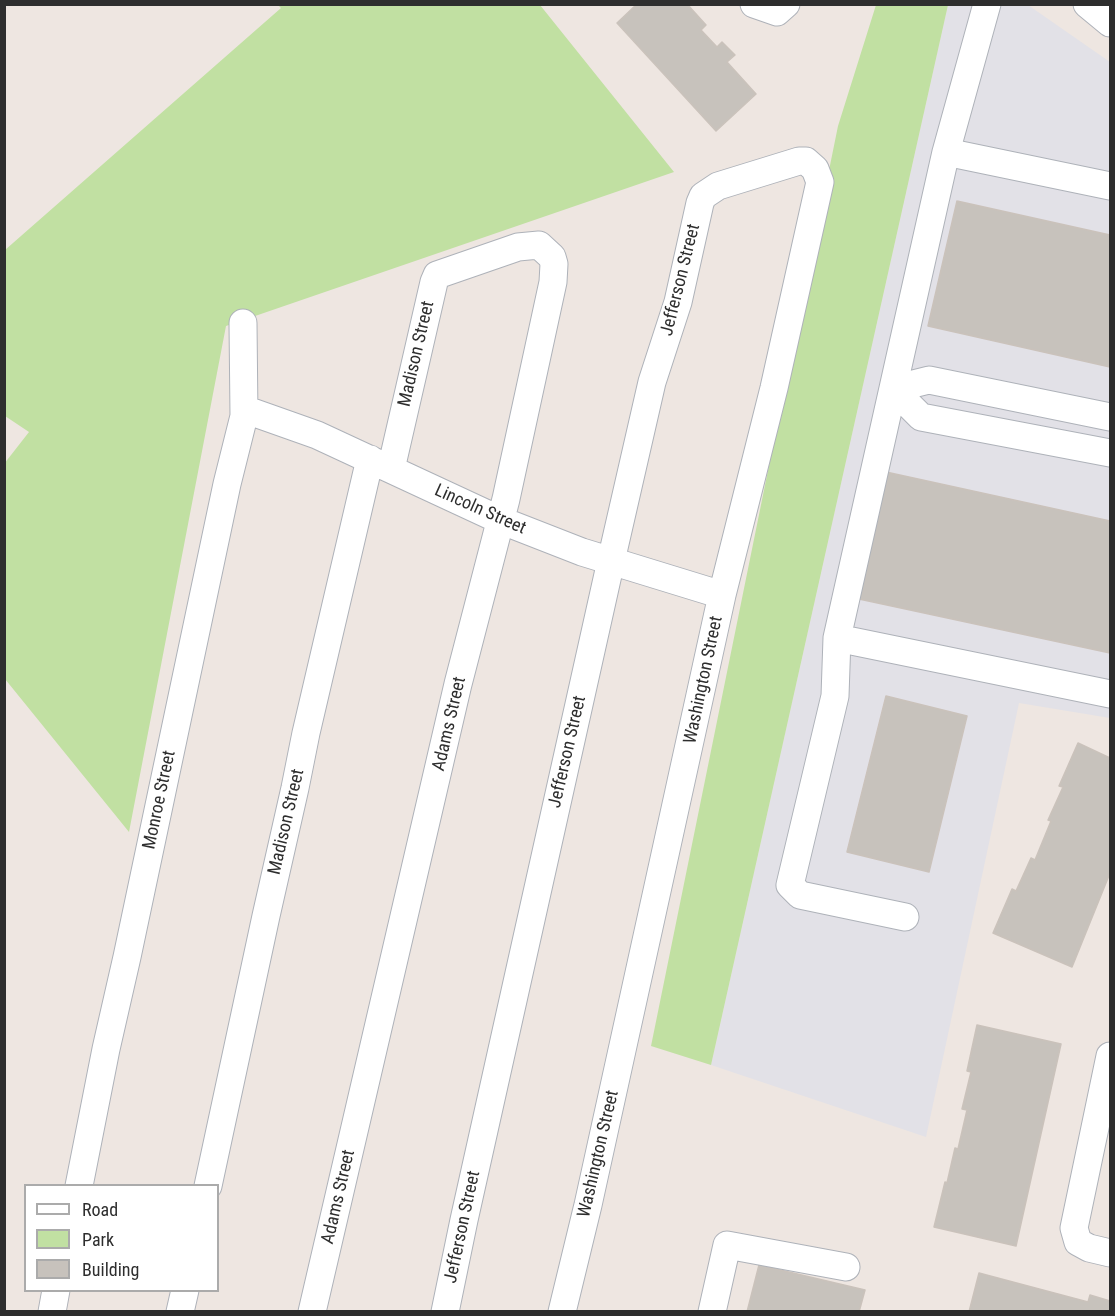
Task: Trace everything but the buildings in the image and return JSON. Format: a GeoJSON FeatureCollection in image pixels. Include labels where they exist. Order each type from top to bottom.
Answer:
{"type":"FeatureCollection","features":[{"type":"Feature","properties":{"kind":"street"},"geometry":{"type":"LineString","coordinates":[[753,4],[777,12],[786,4]]}},
{"type":"Feature","properties":{"kind":"street"},"geometry":{"type":"LineString","coordinates":[[905,917],[800,895],[790,885],[835,696],[837,638],[946,153],[987,4]]}},
{"type":"Feature","properties":{"kind":"street"},"geometry":{"type":"LineString","coordinates":[[1087,4],[1110,23]]}},
{"type":"Feature","properties":{"kind":"street"},"geometry":{"type":"LineString","coordinates":[[946,153],[1110,186]]}},
{"type":"Feature","properties":{"kind":"street","name":"Washington Street"},"geometry":{"type":"LineString","coordinates":[[562,1311],[588,1205],[722,595],[774,388],[820,182],[815,169],[806,161],[799,160],[718,186],[703,196]]}},
{"type":"Feature","properties":{"kind":"street","name":"Jefferson Street"},"geometry":{"type":"LineString","coordinates":[[445,1311],[652,382],[678,302],[703,196]]}},
{"type":"Feature","properties":{"kind":"street","name":"Adams Street"},"geometry":{"type":"LineString","coordinates":[[312,1311],[458,684],[500,520],[553,282],[554,264],[552,257],[539,245],[518,247],[437,275]]}},
{"type":"Feature","properties":{"kind":"street","name":"Madison Street"},"geometry":{"type":"LineString","coordinates":[[208,1184],[306,733],[380,464],[437,275]]}},
{"type":"Feature","properties":{"kind":"street","name":"Monroe Street"},"geometry":{"type":"LineString","coordinates":[[79,1184],[227,484],[244,416],[243,323]]}},
{"type":"Feature","properties":{"kind":"street"},"geometry":{"type":"LineString","coordinates":[[893,389],[929,380],[1110,417]]}},
{"type":"Feature","properties":{"kind":"street"},"geometry":{"type":"LineString","coordinates":[[893,389],[921,417],[1110,453]]}},
{"type":"Feature","properties":{"kind":"street","name":"Lincoln Street"},"geometry":{"type":"LineString","coordinates":[[244,416],[252,412],[317,435],[500,520],[582,552],[722,595]]}},
{"type":"Feature","properties":{"kind":"street"},"geometry":{"type":"LineString","coordinates":[[837,638],[1110,693]]}},
{"type":"Feature","properties":{"kind":"street"},"geometry":{"type":"LineString","coordinates":[[1110,1056],[1074,1228],[1078,1242],[1089,1248],[1110,1253]]}},
{"type":"Feature","properties":{"kind":"street"},"geometry":{"type":"LineString","coordinates":[[712,1311],[727,1245],[846,1267]]}},
{"type":"Feature","properties":{"kind":"street"},"geometry":{"type":"LineString","coordinates":[[52,1311],[56,1292]]}},
{"type":"Feature","properties":{"kind":"street"},"geometry":{"type":"LineString","coordinates":[[180,1311],[184,1292]]}},
{"type":"Feature","properties":{"kind":"shaded area"},"geometry":{"type":"Polygon","coordinates":[[[948,5],[1028,5],[1110,62],[1110,718],[1019,703],[926,1137],[711,1065],[948,5]]]}},
{"type":"Feature","properties":{"kind":"green space"},"geometry":{"type":"Polygon","coordinates":[[[278,5],[540,5],[674,172],[226,326],[129,832],[5,679],[4,464],[29,432],[5,416],[5,250],[281,8],[278,5]]]}},
{"type":"Feature","properties":{"kind":"green space"},"geometry":{"type":"Polygon","coordinates":[[[876,5],[948,5],[711,1065],[651,1046],[838,126],[876,5]]]}}]}
